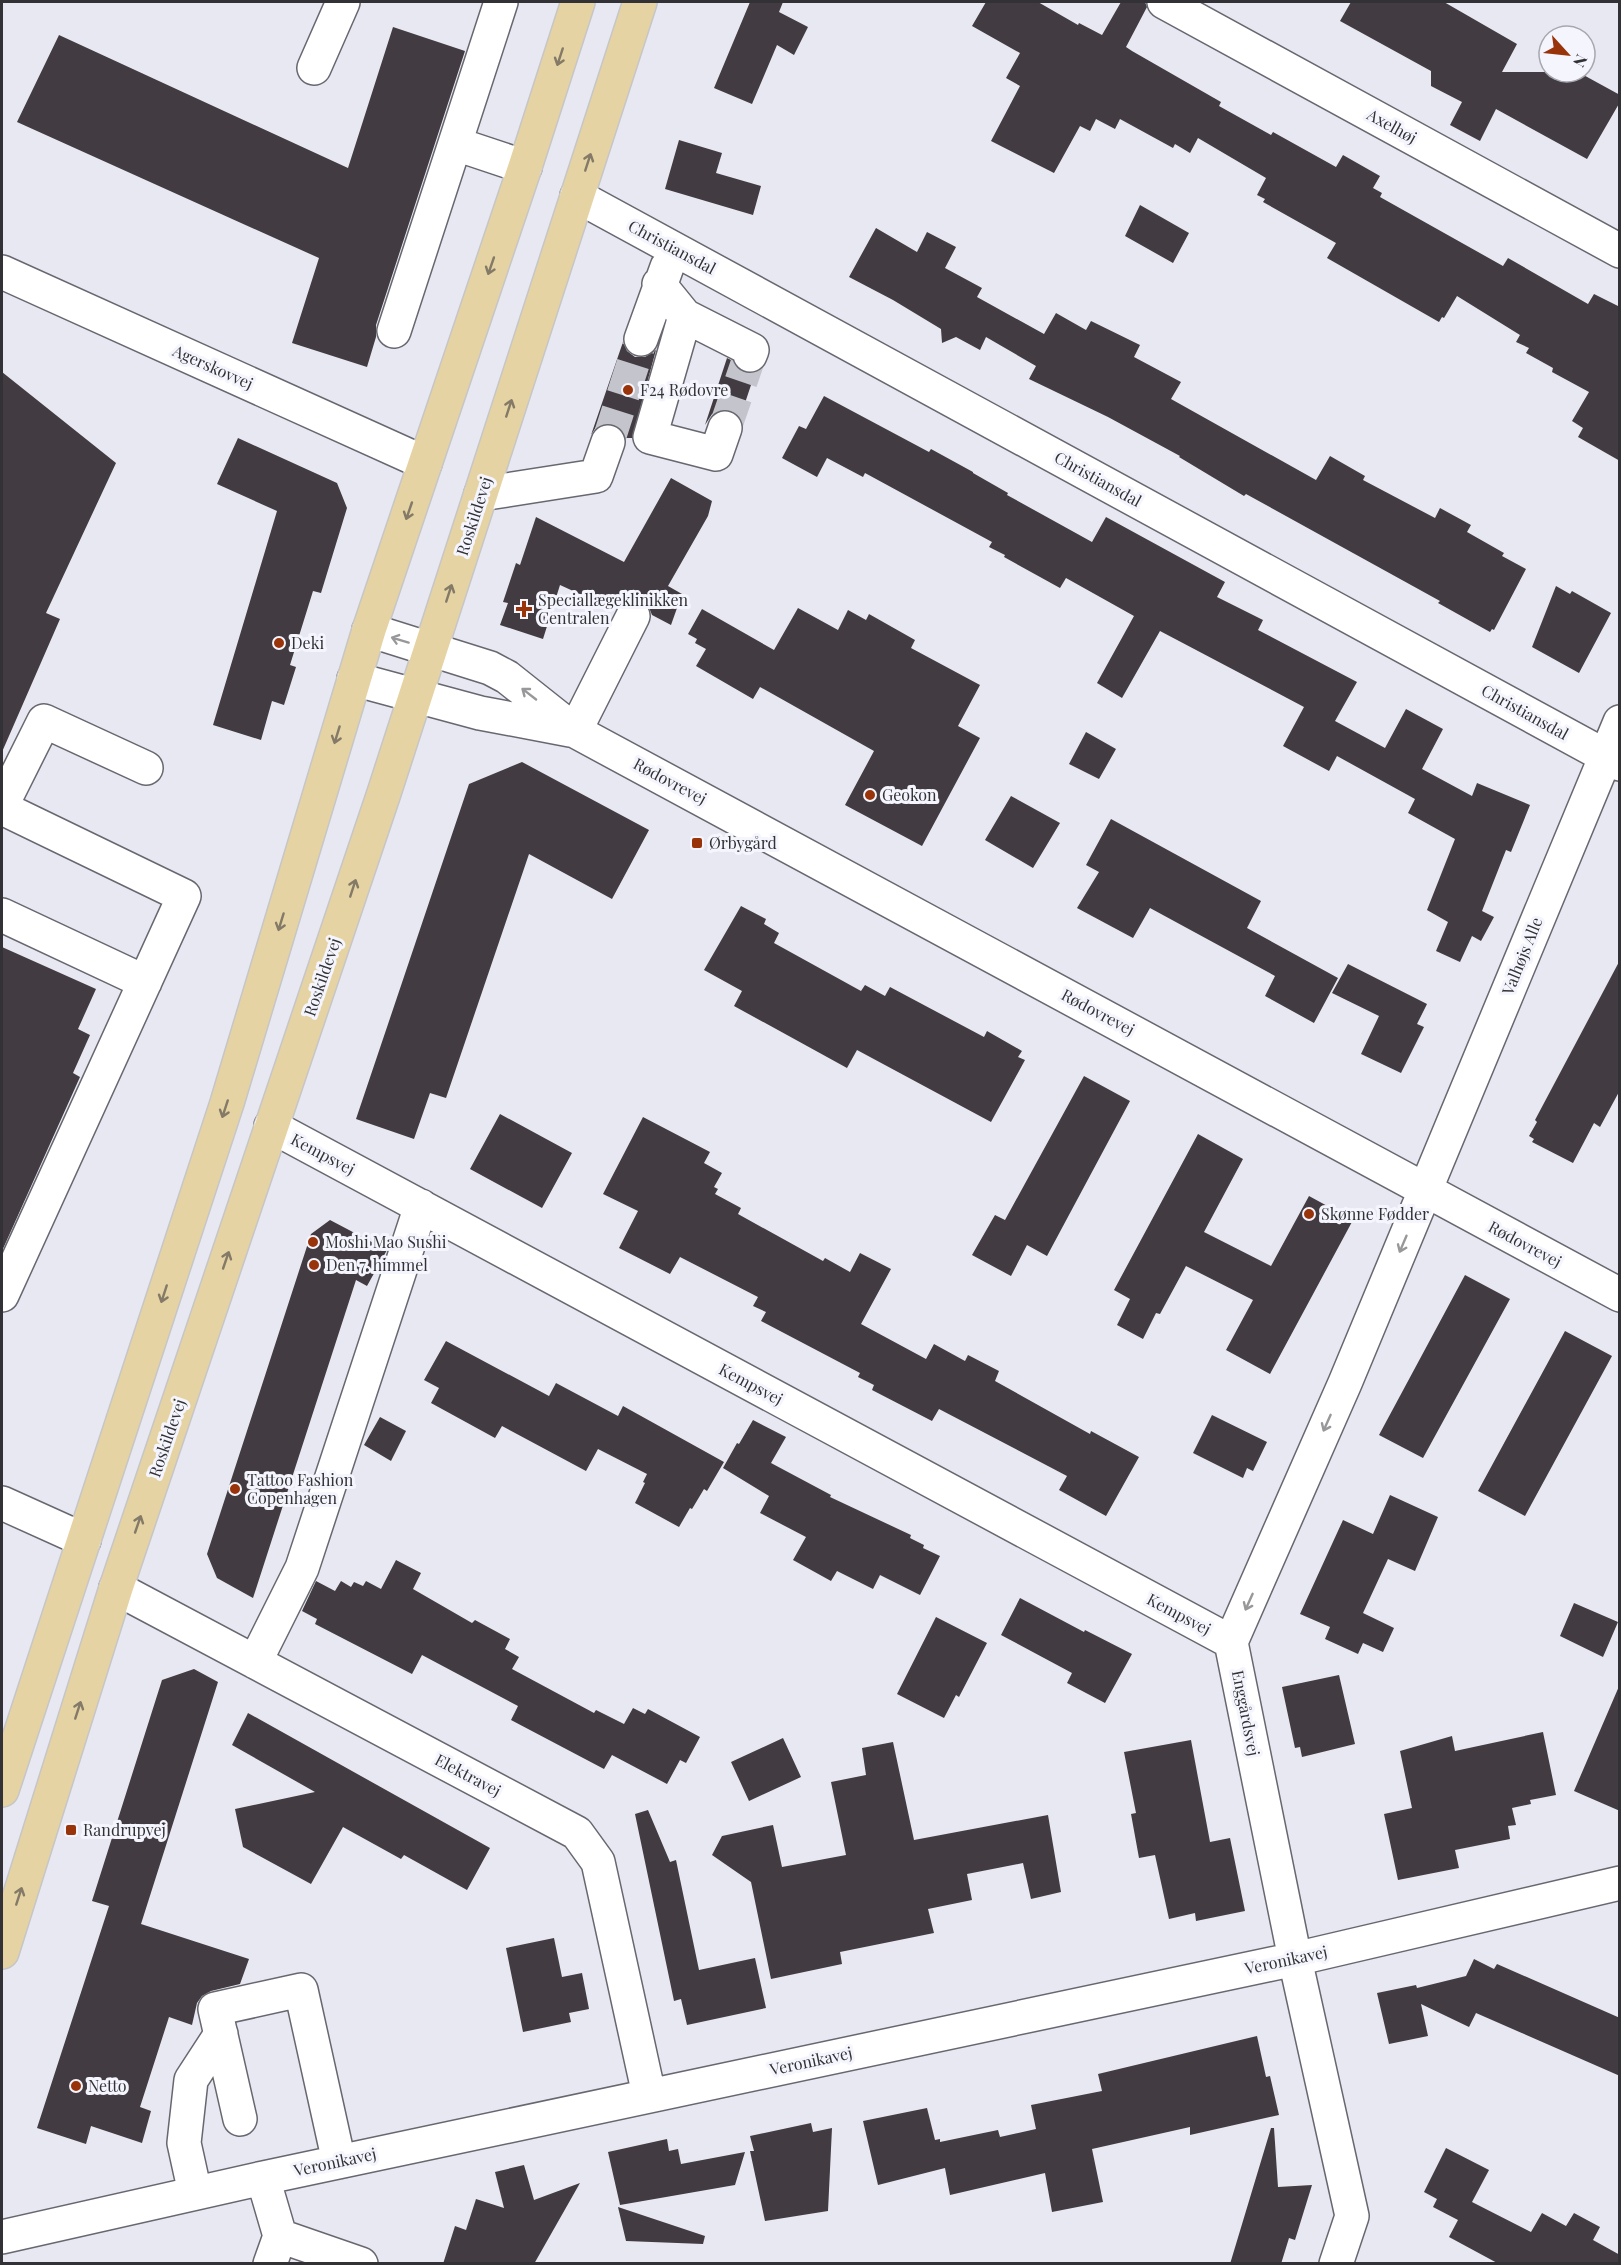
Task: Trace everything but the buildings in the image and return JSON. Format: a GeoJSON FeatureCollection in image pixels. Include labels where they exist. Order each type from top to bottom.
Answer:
{"type":"FeatureCollection","features":[{"type":"Feature","properties":{"kind":"main road"},"geometry":{"type":"LineString","coordinates":[[2,1790],[227,1103],[369,630],[525,167],[578,2]]}},
{"type":"Feature","properties":{"kind":"main road","name":"Roskildevej"},"geometry":{"type":"LineString","coordinates":[[2,1952],[116,1588],[416,695],[640,2]]}},
{"type":"Feature","properties":{"kind":"street"},"geometry":{"type":"LineString","coordinates":[[314,68],[343,2]]}},
{"type":"Feature","properties":{"kind":"street"},"geometry":{"type":"LineString","coordinates":[[394,331],[501,2]]}},
{"type":"Feature","properties":{"kind":"street","name":"Axelhøj"},"geometry":{"type":"LineString","coordinates":[[1164,2],[1620,251]]}},
{"type":"Feature","properties":{"kind":"street"},"geometry":{"type":"LineString","coordinates":[[456,144],[525,167]]}},
{"type":"Feature","properties":{"kind":"street","name":"Christiansdal"},"geometry":{"type":"LineString","coordinates":[[577,196],[1612,760]]}},
{"type":"Feature","properties":{"kind":"street"},"geometry":{"type":"LineString","coordinates":[[641,339],[659,285],[675,249]]}},
{"type":"Feature","properties":{"kind":"street","name":"Agerskovvej"},"geometry":{"type":"LineString","coordinates":[[2,272],[425,463]]}},
{"type":"Feature","properties":{"kind":"street"},"geometry":{"type":"LineString","coordinates":[[659,285],[685,316],[752,350],[750,355]]}},
{"type":"Feature","properties":{"kind":"street"},"geometry":{"type":"LineString","coordinates":[[481,494],[596,476],[650,437],[685,316]]}},
{"type":"Feature","properties":{"kind":"street"},"geometry":{"type":"LineString","coordinates":[[650,437],[716,454],[725,428]]}},
{"type":"Feature","properties":{"kind":"street"},"geometry":{"type":"LineString","coordinates":[[596,476],[608,442]]}},
{"type":"Feature","properties":{"kind":"street"},"geometry":{"type":"LineString","coordinates":[[575,730],[633,616]]}},
{"type":"Feature","properties":{"kind":"street","name":"Rødovrevej"},"geometry":{"type":"LineString","coordinates":[[369,630],[490,668],[507,677],[575,730],[1620,1295]]}},
{"type":"Feature","properties":{"kind":"street","name":"Rødovrevej"},"geometry":{"type":"LineString","coordinates":[[354,680],[480,713],[575,730]]}},
{"type":"Feature","properties":{"kind":"street"},"geometry":{"type":"LineString","coordinates":[[2,1294],[184,896],[2,807],[44,721],[146,768]]}},
{"type":"Feature","properties":{"kind":"street","name":"Valhøjs Alle"},"geometry":{"type":"LineString","coordinates":[[1426,1190],[1612,760],[1620,722]]}},
{"type":"Feature","properties":{"kind":"street"},"geometry":{"type":"LineString","coordinates":[[2,915],[145,982]]}},
{"type":"Feature","properties":{"kind":"street","name":"Kempsvej"},"geometry":{"type":"LineString","coordinates":[[271,1126],[1231,1642]]}},
{"type":"Feature","properties":{"kind":"street"},"geometry":{"type":"LineString","coordinates":[[1231,1642],[1345,1383],[1426,1190]]}},
{"type":"Feature","properties":{"kind":"street"},"geometry":{"type":"LineString","coordinates":[[255,1662],[302,1568],[421,1206]]}},
{"type":"Feature","properties":{"kind":"street"},"geometry":{"type":"LineString","coordinates":[[2,1503],[84,1540]]}},
{"type":"Feature","properties":{"kind":"street","name":"Elektravej"},"geometry":{"type":"LineString","coordinates":[[116,1588],[577,1833],[598,1862],[649,2095]]}},
{"type":"Feature","properties":{"kind":"street","name":"Enggårdsvej"},"geometry":{"type":"LineString","coordinates":[[1231,1642],[1295,1959],[1352,2216],[1336,2264]]}},
{"type":"Feature","properties":{"kind":"street","name":"Veronikavej"},"geometry":{"type":"LineString","coordinates":[[2,2237],[649,2095],[1295,1959],[1620,1883]]}},
{"type":"Feature","properties":{"kind":"street"},"geometry":{"type":"LineString","coordinates":[[240,2119],[215,2009],[301,1990],[339,2162]]}},
{"type":"Feature","properties":{"kind":"street"},"geometry":{"type":"LineString","coordinates":[[195,2193],[184,2142],[191,2080],[221,2034]]}},
{"type":"Feature","properties":{"kind":"street"},"geometry":{"type":"LineString","coordinates":[[263,2178],[275,2250],[361,2264]]}},
{"type":"Feature","properties":{"kind":"tunnel"},"geometry":{"type":"LineString","coordinates":[[608,442],[641,339]]}},
{"type":"Feature","properties":{"kind":"tunnel"},"geometry":{"type":"LineString","coordinates":[[725,428],[750,355]]}},
{"type":"Feature","properties":{"kind":"place","name":"F24 Rødovre"},"geometry":{"type":"Point","coordinates":[628,390]}},
{"type":"Feature","properties":{"kind":"place","name":"Speciallægeklinikken Centralen"},"geometry":{"type":"Point","coordinates":[524,609]}},
{"type":"Feature","properties":{"kind":"place","name":"Deki"},"geometry":{"type":"Point","coordinates":[279,643]}},
{"type":"Feature","properties":{"kind":"place","name":"Geokon"},"geometry":{"type":"Point","coordinates":[870,795]}},
{"type":"Feature","properties":{"kind":"place","name":"Ørbygård"},"geometry":{"type":"Point","coordinates":[697,843]}},
{"type":"Feature","properties":{"kind":"place","name":"Skønne Fødder"},"geometry":{"type":"Point","coordinates":[1309,1214]}},
{"type":"Feature","properties":{"kind":"place","name":"Moshi Mao Sushi"},"geometry":{"type":"Point","coordinates":[313,1242]}},
{"type":"Feature","properties":{"kind":"place","name":"Den 7. himmel"},"geometry":{"type":"Point","coordinates":[314,1265]}},
{"type":"Feature","properties":{"kind":"place","name":"Tattoo Fashion Copenhagen"},"geometry":{"type":"Point","coordinates":[235,1489]}},
{"type":"Feature","properties":{"kind":"place","name":"Randrupvej"},"geometry":{"type":"Point","coordinates":[71,1830]}},
{"type":"Feature","properties":{"kind":"place","name":"Netto"},"geometry":{"type":"Point","coordinates":[76,2086]}}]}
